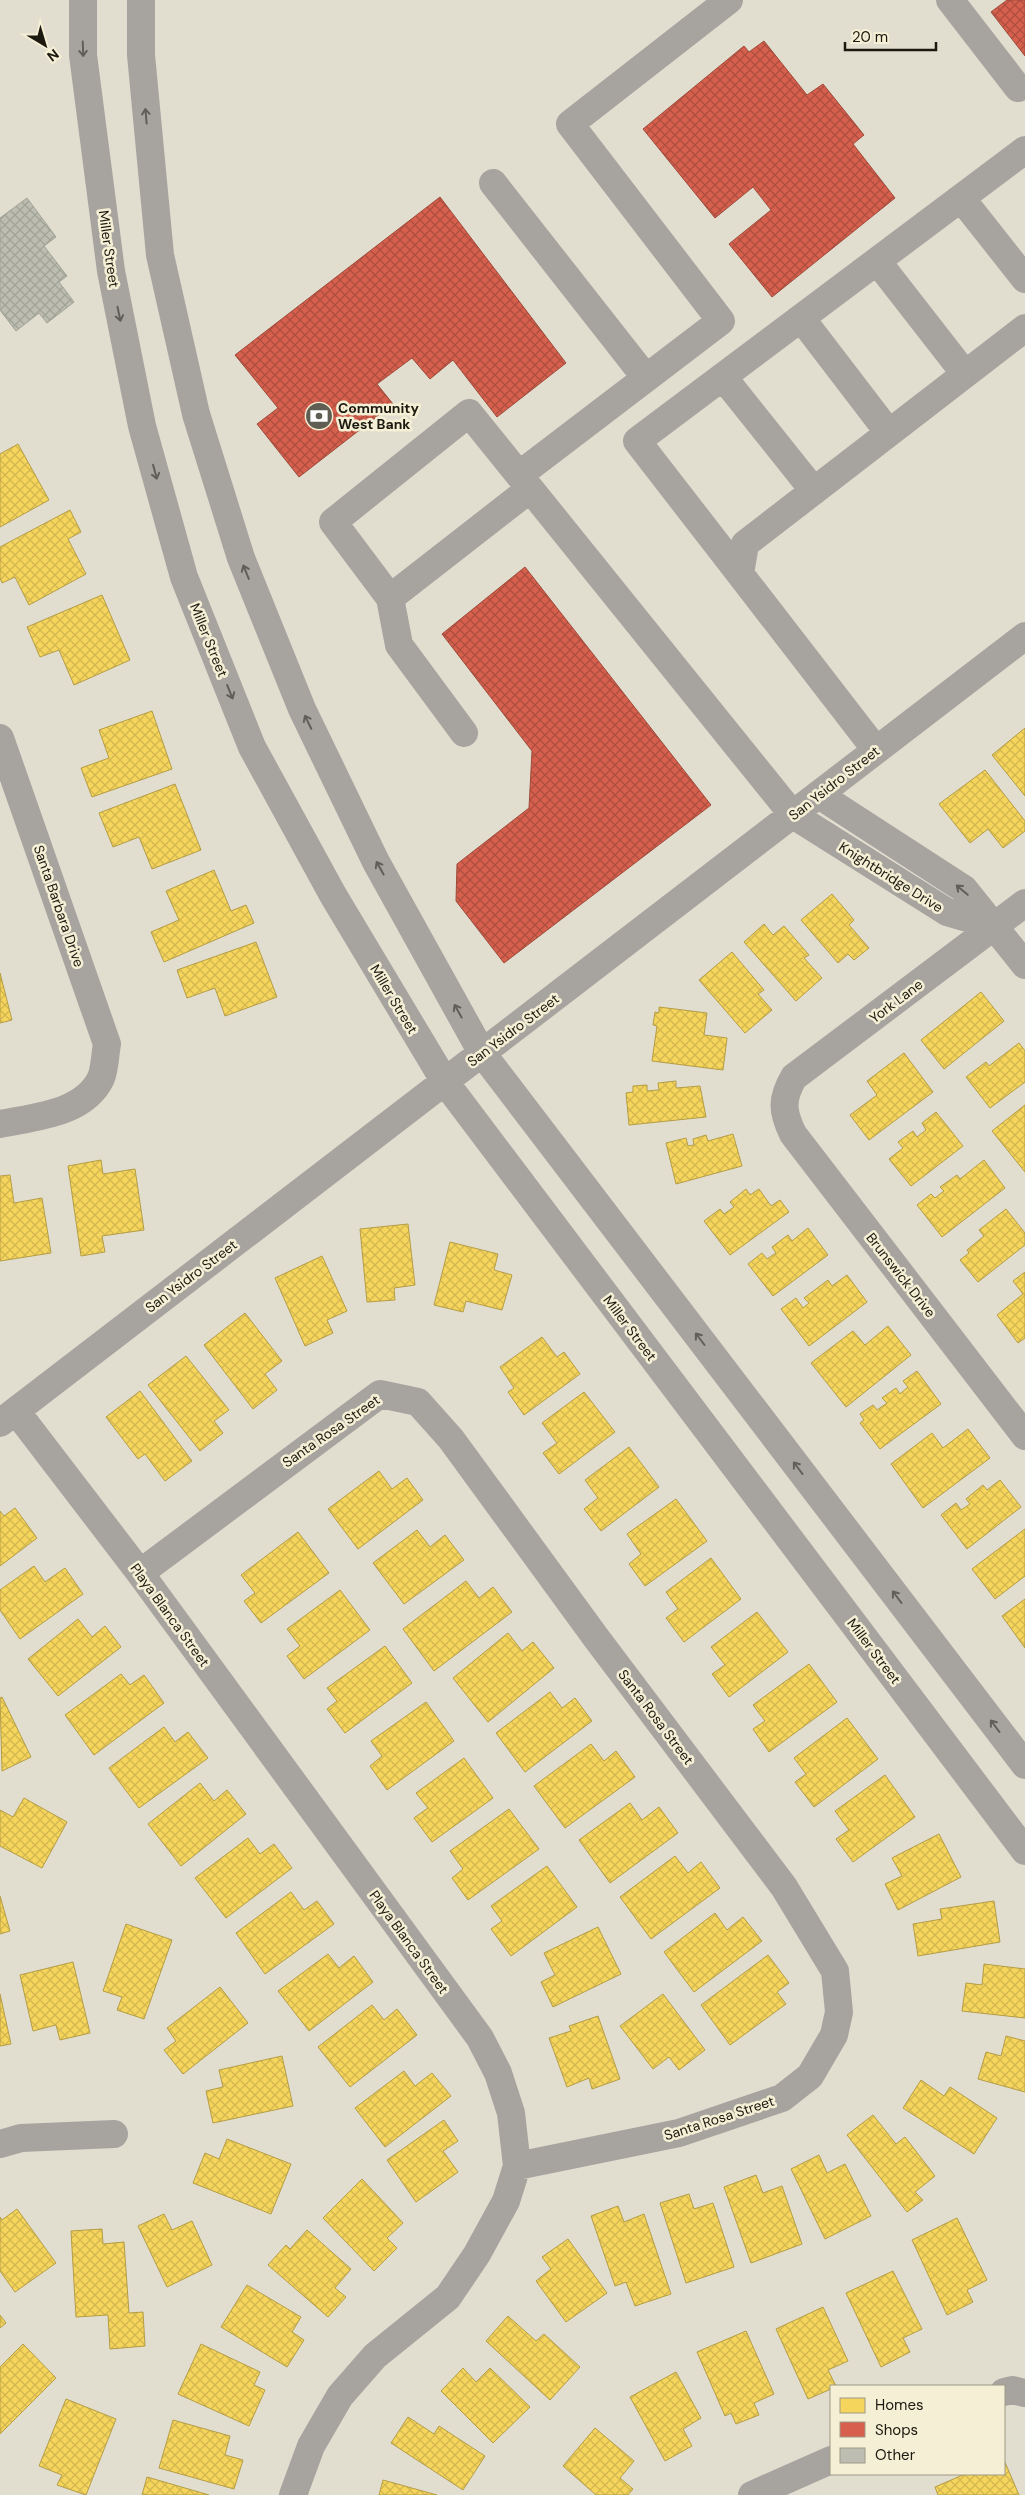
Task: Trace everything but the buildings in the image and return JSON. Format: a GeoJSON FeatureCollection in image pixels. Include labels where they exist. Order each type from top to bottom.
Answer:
{"type":"FeatureCollection","features":[{"type":"Feature","properties":{"kind":"street","name":"Miller Street"},"geometry":{"type":"LineString","coordinates":[[83,0],[83,55],[111,271],[142,426],[184,577],[252,747],[332,895],[444,1082],[1025,1851]]}},
{"type":"Feature","properties":{"kind":"street"},"geometry":{"type":"LineString","coordinates":[[142,0],[141,55],[160,255],[196,414],[240,558],[302,709],[376,862],[482,1053],[1025,1765]]}},
{"type":"Feature","properties":{"kind":"street"},"geometry":{"type":"LineString","coordinates":[[464,733],[399,645],[390,598],[646,378],[721,321],[570,124],[729,0]]}},
{"type":"Feature","properties":{"kind":"street"},"geometry":{"type":"LineString","coordinates":[[950,0],[1018,88]]}},
{"type":"Feature","properties":{"kind":"street"},"geometry":{"type":"LineString","coordinates":[[876,750],[637,441],[1025,150]]}},
{"type":"Feature","properties":{"kind":"street"},"geometry":{"type":"LineString","coordinates":[[493,183],[646,378]]}},
{"type":"Feature","properties":{"kind":"street"},"geometry":{"type":"LineString","coordinates":[[960,198],[1025,279]]}},
{"type":"Feature","properties":{"kind":"street"},"geometry":{"type":"LineString","coordinates":[[877,261],[965,374]]}},
{"type":"Feature","properties":{"kind":"street"},"geometry":{"type":"LineString","coordinates":[[801,318],[889,433]]}},
{"type":"Feature","properties":{"kind":"street"},"geometry":{"type":"LineString","coordinates":[[740,574],[745,544],[1025,328]]}},
{"type":"Feature","properties":{"kind":"street"},"geometry":{"type":"LineString","coordinates":[[723,377],[814,491]]}},
{"type":"Feature","properties":{"kind":"street","name":"Knightbridge Drive"},"geometry":{"type":"LineString","coordinates":[[390,598],[333,522],[470,413],[793,815],[947,912],[995,926]]}},
{"type":"Feature","properties":{"kind":"street","name":"San Ysidro Street"},"geometry":{"type":"LineString","coordinates":[[8,1417],[1025,636]]}},
{"type":"Feature","properties":{"kind":"street","name":"Santa Barbara Drive"},"geometry":{"type":"LineString","coordinates":[[0,1124],[69,1108],[95,1088],[102,1076],[107,1044],[1,742]]}},
{"type":"Feature","properties":{"kind":"street","name":"Knightbridge Drive"},"geometry":{"type":"LineString","coordinates":[[819,795],[964,889],[1025,965]]}},
{"type":"Feature","properties":{"kind":"street","name":"York Lane"},"geometry":{"type":"LineString","coordinates":[[784,1109],[785,1092],[794,1077],[1025,904]]}},
{"type":"Feature","properties":{"kind":"street","name":"Brunswick Drive"},"geometry":{"type":"LineString","coordinates":[[784,1109],[793,1134],[1025,1436]]}},
{"type":"Feature","properties":{"kind":"street","name":"Santa Rosa Street"},"geometry":{"type":"LineString","coordinates":[[140,1573],[380,1394],[418,1402],[451,1439],[597,1640],[784,1887],[835,1971],[839,2012],[834,2035],[810,2076],[782,2098],[679,2133],[517,2166]]}},
{"type":"Feature","properties":{"kind":"street","name":"Playa Blanca Street"},"geometry":{"type":"LineString","coordinates":[[8,1417],[140,1573],[480,2038],[498,2073],[512,2113],[517,2166],[506,2200],[477,2254],[448,2297],[375,2356],[340,2396],[312,2446],[293,2495]]}},
{"type":"Feature","properties":{"kind":"street"},"geometry":{"type":"LineString","coordinates":[[0,2144],[21,2138],[114,2134]]}},
{"type":"Feature","properties":{"kind":"street"},"geometry":{"type":"LineString","coordinates":[[1005,2392],[1012,2390],[1025,2393]]}},
{"type":"Feature","properties":{"kind":"street"},"geometry":{"type":"LineString","coordinates":[[752,2495],[830,2460]]}},
{"type":"Feature","properties":{"kind":"place","name":"Community West Bank"},"geometry":{"type":"Point","coordinates":[319,416]}}]}
